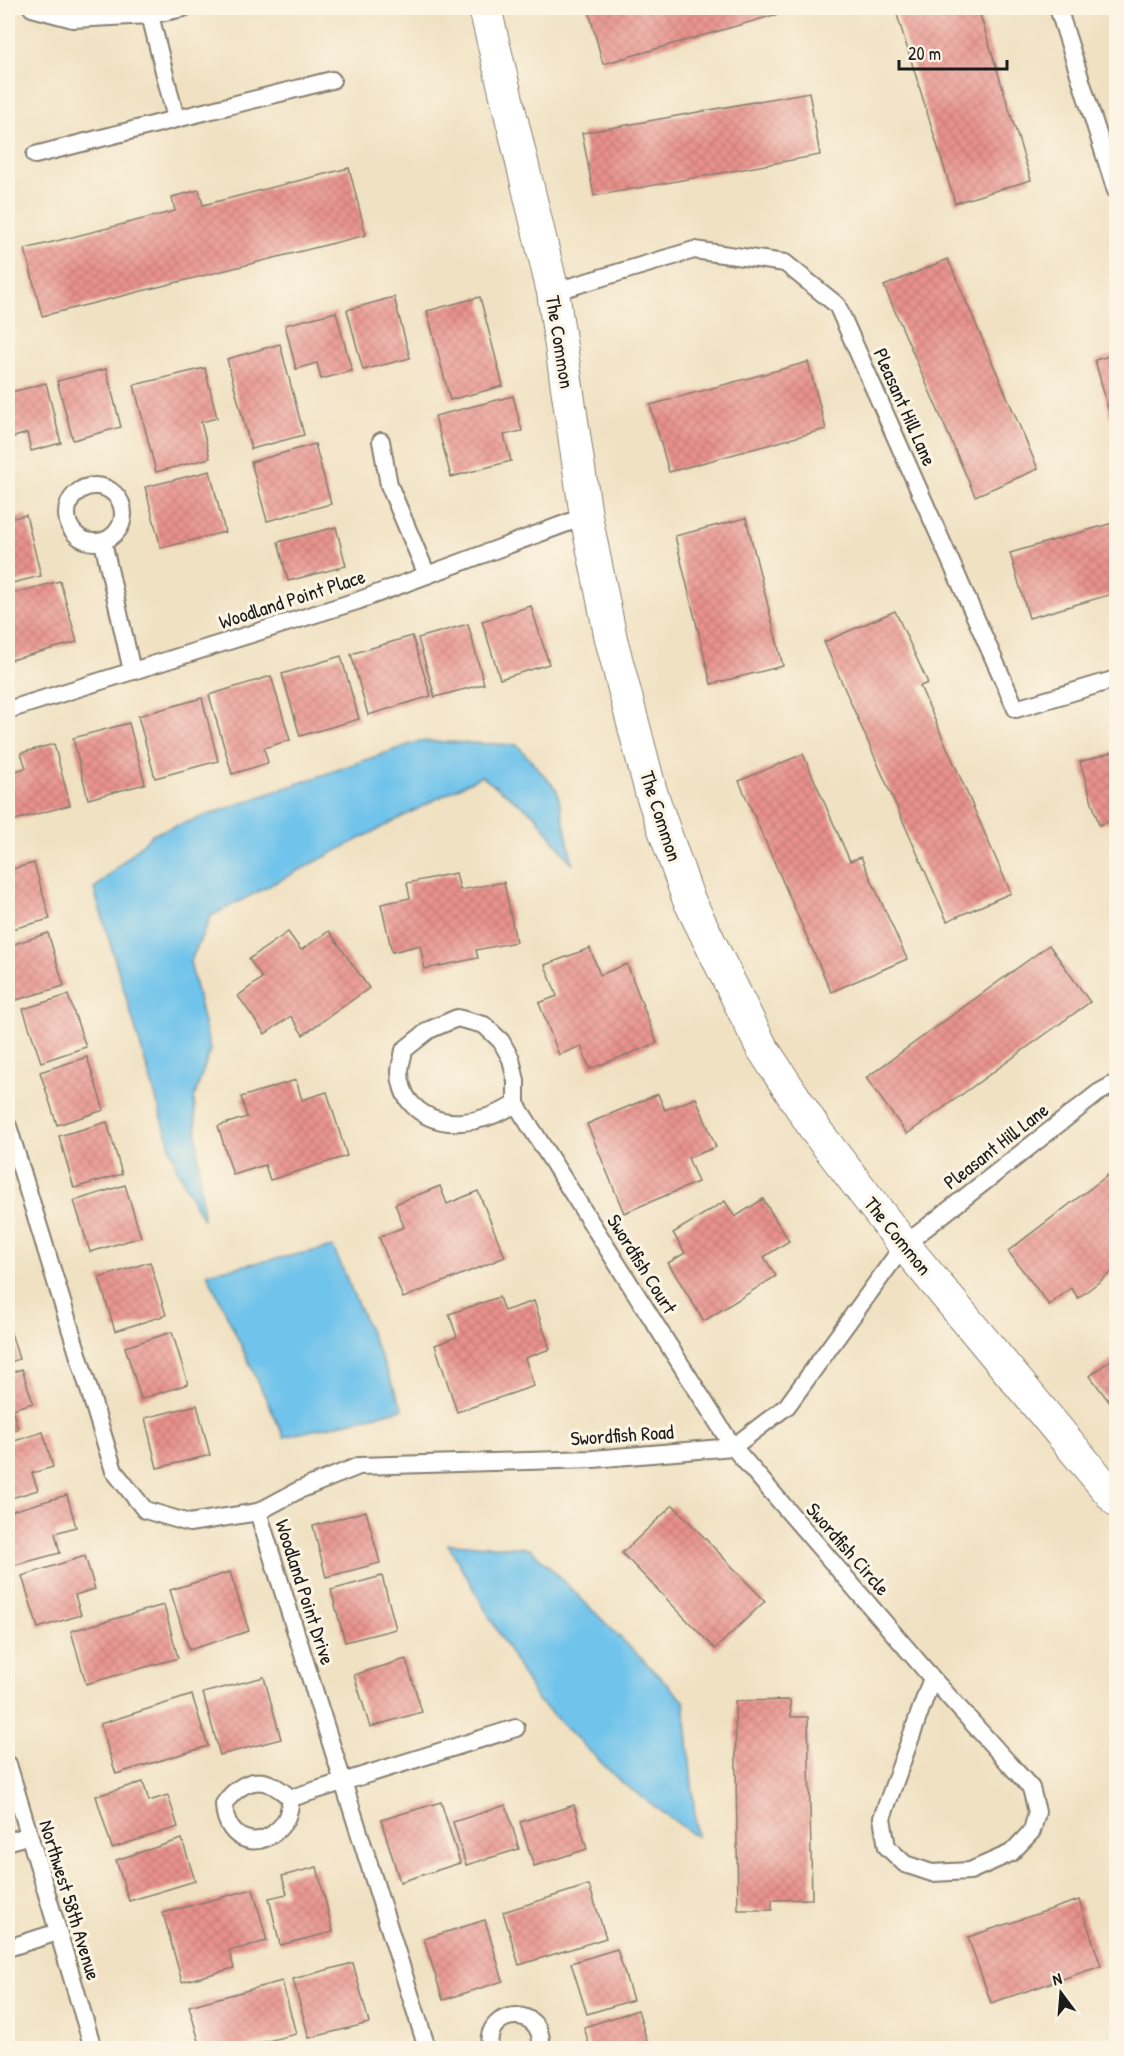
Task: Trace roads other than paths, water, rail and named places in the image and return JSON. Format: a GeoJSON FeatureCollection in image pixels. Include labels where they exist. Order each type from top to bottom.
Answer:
{"type":"FeatureCollection","features":[{"type":"Feature","properties":{"kind":"street","name":"The Common"},"geometry":{"type":"LineString","coordinates":[[485,8],[553,292],[586,516],[611,639],[651,792],[688,898],[761,1046],[817,1132],[904,1245],[1116,1500]]}},
{"type":"Feature","properties":{"kind":"lane"},"geometry":{"type":"LineString","coordinates":[[33,8],[73,19],[150,15],[184,8]]}},
{"type":"Feature","properties":{"kind":"lane"},"geometry":{"type":"LineString","coordinates":[[1058,8],[1116,191]]}},
{"type":"Feature","properties":{"kind":"lane"},"geometry":{"type":"LineString","coordinates":[[150,15],[176,119]]}},
{"type":"Feature","properties":{"kind":"lane"},"geometry":{"type":"LineString","coordinates":[[35,155],[332,80]]}},
{"type":"Feature","properties":{"kind":"lane","name":"Pleasant Hill Lane"},"geometry":{"type":"LineString","coordinates":[[553,292],[694,250],[785,263],[837,305],[1016,709],[1116,679]]}},
{"type":"Feature","properties":{"kind":"lane"},"geometry":{"type":"LineString","coordinates":[[381,441],[389,485],[427,575]]}},
{"type":"Feature","properties":{"kind":"lane","name":"Woodland Point Place"},"geometry":{"type":"LineString","coordinates":[[8,710],[357,602],[586,516]]}},
{"type":"Feature","properties":{"kind":"lane"},"geometry":{"type":"LineString","coordinates":[[103,542],[132,671]]}},
{"type":"Feature","properties":{"kind":"lane"},"geometry":{"type":"LineString","coordinates":[[457,1018],[484,1025],[501,1041],[511,1059],[516,1081],[516,1104],[497,1115],[468,1121],[438,1122],[419,1112],[405,1096],[400,1073],[404,1050],[429,1030],[457,1018]]}},
{"type":"Feature","properties":{"kind":"lane","name":"Pleasant Hill Lane"},"geometry":{"type":"LineString","coordinates":[[904,1245],[1098,1094],[1116,1083]]}},
{"type":"Feature","properties":{"kind":"lane","name":"Swordfish Court"},"geometry":{"type":"LineString","coordinates":[[516,1104],[733,1447]]}},
{"type":"Feature","properties":{"kind":"lane","name":"Woodland Point Drive"},"geometry":{"type":"LineString","coordinates":[[8,1126],[114,1471],[145,1510],[189,1523],[258,1512],[427,2049]]}},
{"type":"Feature","properties":{"kind":"lane"},"geometry":{"type":"LineString","coordinates":[[733,1447],[787,1406],[904,1245]]}},
{"type":"Feature","properties":{"kind":"lane","name":"Swordfish Road"},"geometry":{"type":"LineString","coordinates":[[258,1512],[299,1490],[359,1466],[593,1459],[733,1447]]}},
{"type":"Feature","properties":{"kind":"lane","name":"Swordfish Circle"},"geometry":{"type":"LineString","coordinates":[[733,1447],[932,1678],[1031,1788],[1037,1812],[1032,1831],[1011,1852],[969,1871],[932,1873],[905,1864],[887,1847],[882,1818],[932,1678]]}},
{"type":"Feature","properties":{"kind":"lane"},"geometry":{"type":"LineString","coordinates":[[291,1798],[516,1728]]}},
{"type":"Feature","properties":{"kind":"lane","name":"Northwest 58th Avenue"},"geometry":{"type":"LineString","coordinates":[[8,1764],[93,2049]]}},
{"type":"Feature","properties":{"kind":"lane"},"geometry":{"type":"LineString","coordinates":[[8,1842],[29,1836]]}},
{"type":"Feature","properties":{"kind":"lane"},"geometry":{"type":"LineString","coordinates":[[8,1947],[58,1932]]}},
{"type":"Feature","properties":{"kind":"lane"},"geometry":{"type":"LineString","coordinates":[[490,2049],[490,2033],[495,2025],[510,2016],[528,2018],[535,2024],[540,2031],[541,2049]]}},
{"type":"Feature","properties":{"kind":"water"},"geometry":{"type":"Polygon","coordinates":[[[420,741],[517,745],[557,790],[573,865],[535,815],[481,776],[211,916],[190,962],[210,1050],[194,1098],[203,1220],[177,1169],[94,889],[153,834],[420,741]]]}},
{"type":"Feature","properties":{"kind":"water"},"geometry":{"type":"Polygon","coordinates":[[[333,1247],[403,1409],[284,1437],[207,1273],[333,1247]]]}},
{"type":"Feature","properties":{"kind":"water"},"geometry":{"type":"Polygon","coordinates":[[[448,1544],[530,1548],[684,1701],[697,1837],[621,1782],[536,1698],[448,1544]]]}}]}
